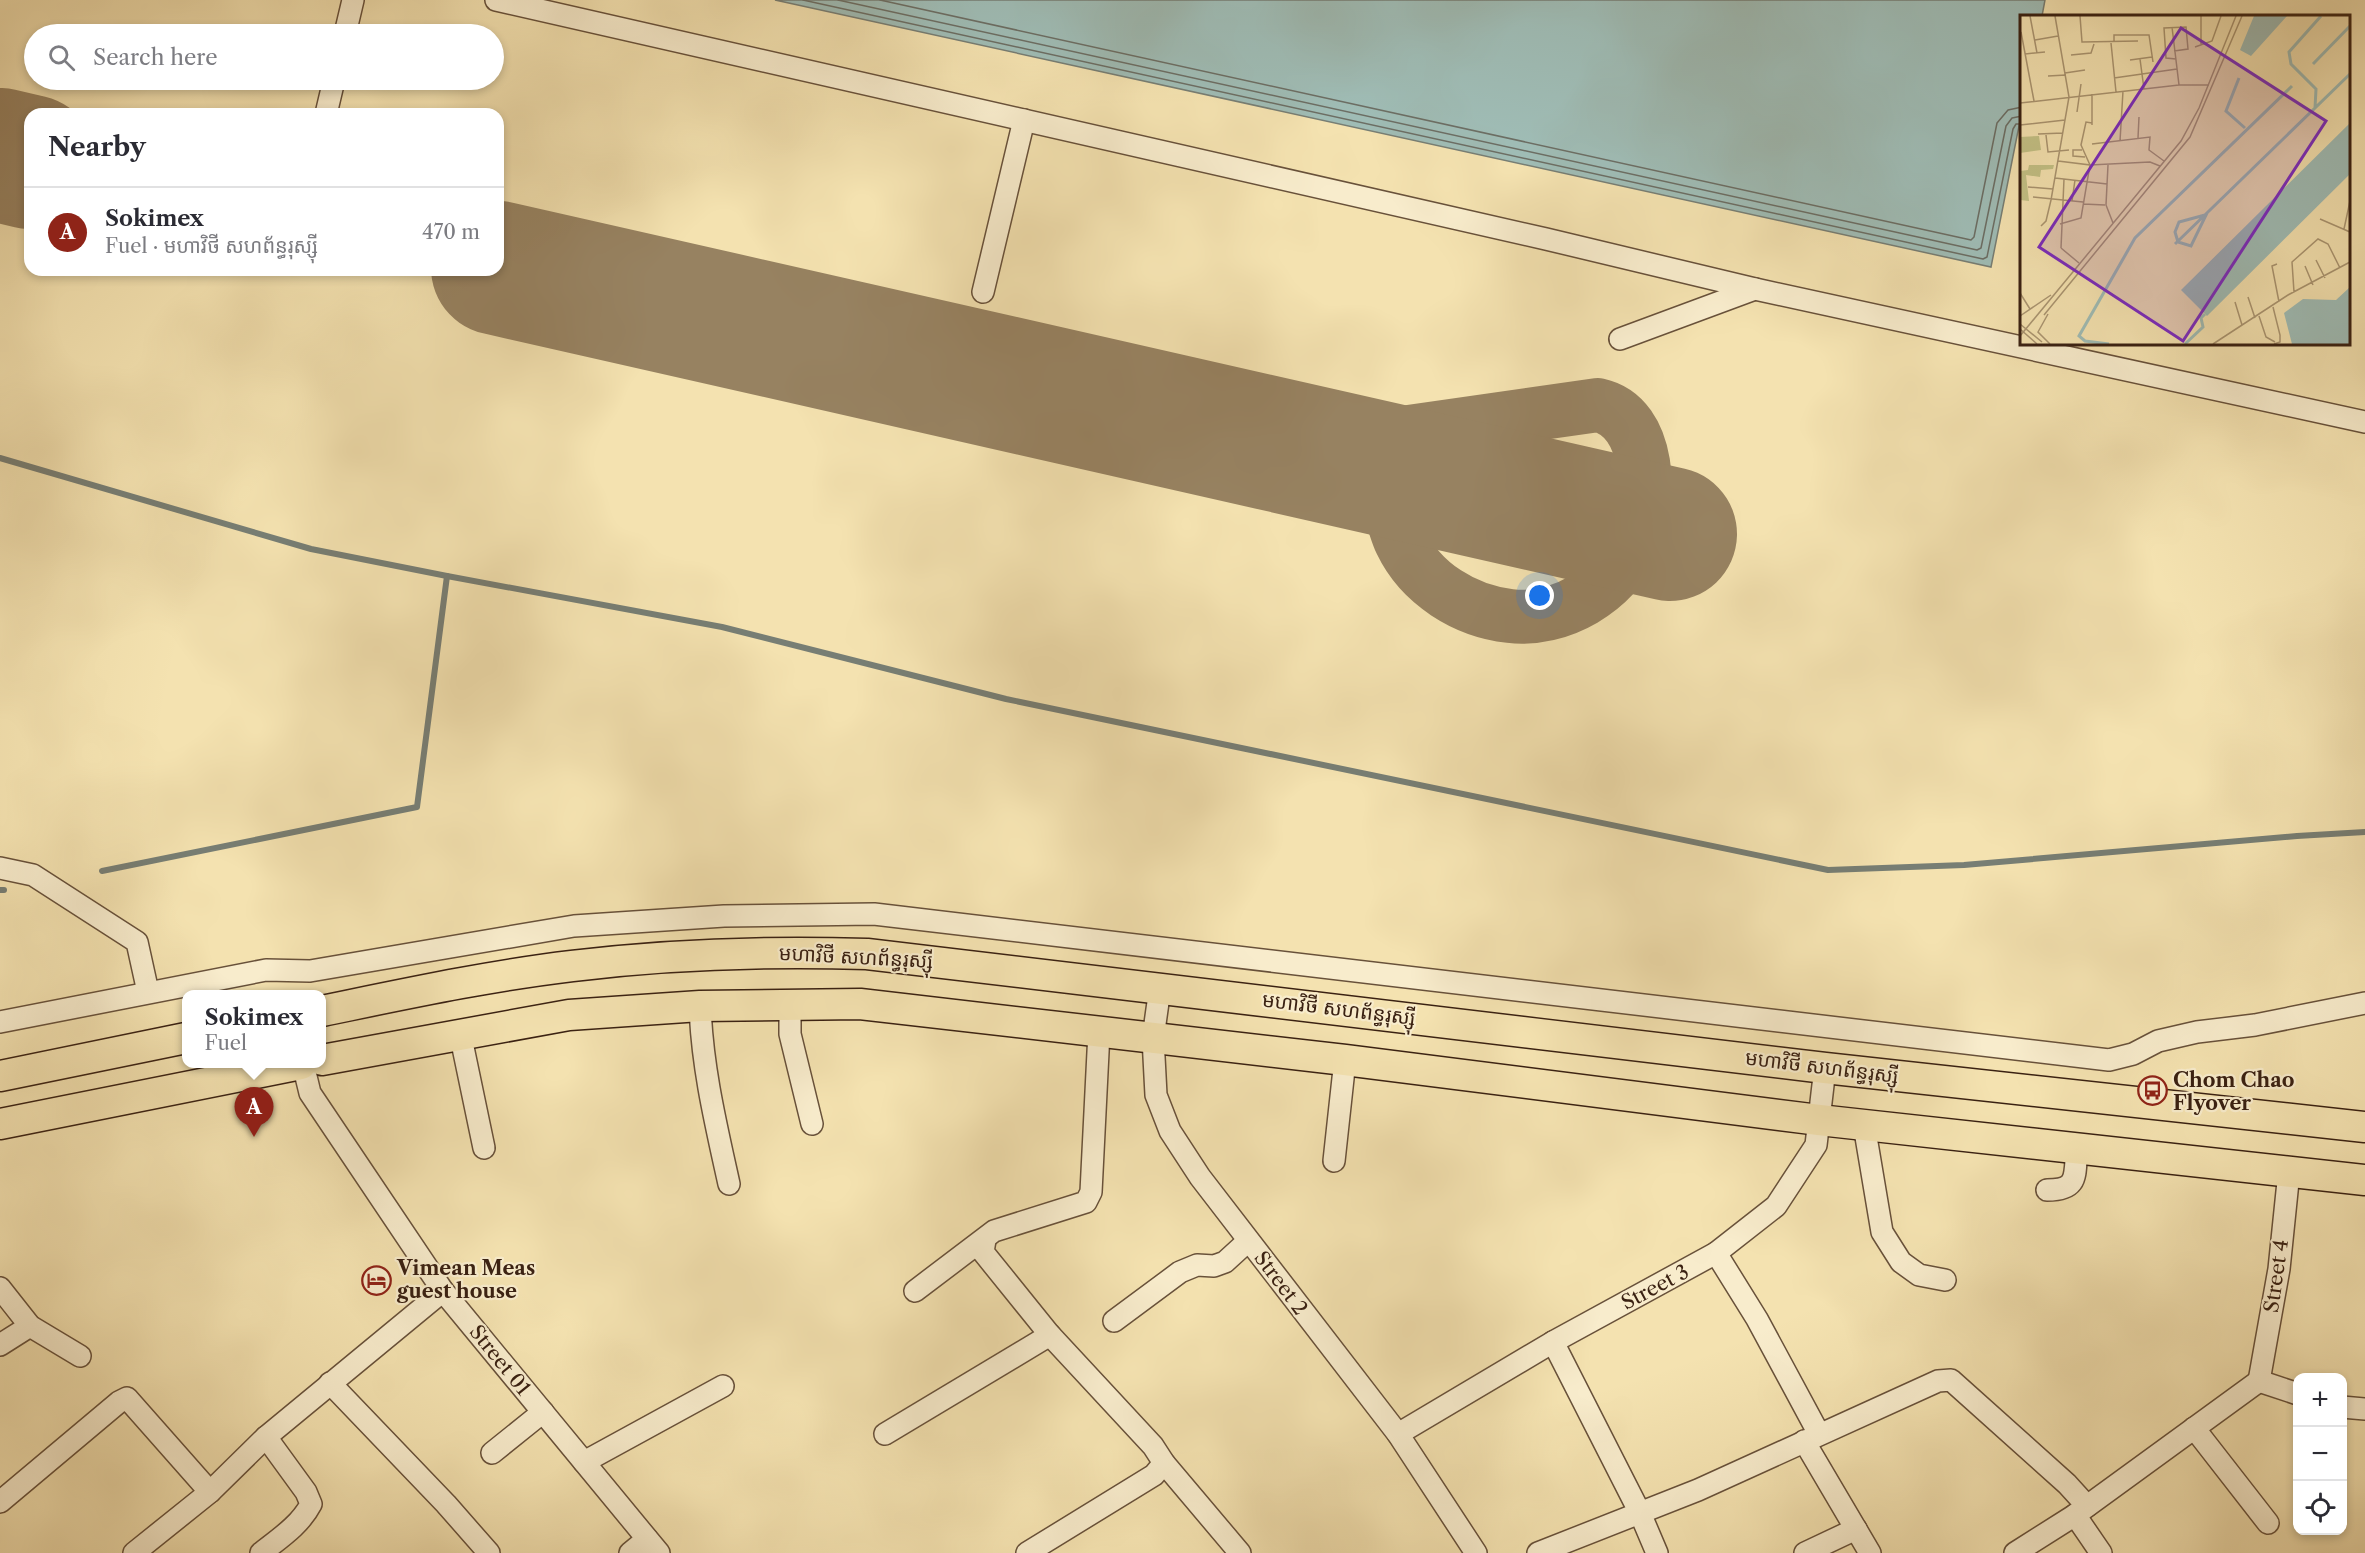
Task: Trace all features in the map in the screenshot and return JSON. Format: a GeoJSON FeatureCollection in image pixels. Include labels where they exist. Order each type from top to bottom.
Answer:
{"type":"FeatureCollection","features":[{"type":"Feature","properties":{"kind":"highway","name":"មហាវិថី សហព័ន្ធរុស្ស៊ី"},"geometry":{"type":"LineString","coordinates":[[326,1010],[453,984],[572,966],[697,955],[791,951],[867,954],[1825,1068],[2363,1127]]}},
{"type":"Feature","properties":{"kind":"highway"},"geometry":{"type":"LineString","coordinates":[[326,1059],[569,1015],[700,1006],[860,1004],[1345,1060],[1819,1120],[2359,1180]]}},
{"type":"Feature","properties":{"kind":"highway"},"geometry":{"type":"LineString","coordinates":[[0,1076],[182,1039]]}},
{"type":"Feature","properties":{"kind":"highway"},"geometry":{"type":"LineString","coordinates":[[0,1124],[282,1068]]}},
{"type":"Feature","properties":{"kind":"street"},"geometry":{"type":"LineString","coordinates":[[347,24],[353,0]]}},
{"type":"Feature","properties":{"kind":"street"},"geometry":{"type":"LineString","coordinates":[[496,0],[1546,239],[1755,289],[2365,422]]}},
{"type":"Feature","properties":{"kind":"street"},"geometry":{"type":"LineString","coordinates":[[327,108],[332,90]]}},
{"type":"Feature","properties":{"kind":"street"},"geometry":{"type":"LineString","coordinates":[[983,292],[1024,120]]}},
{"type":"Feature","properties":{"kind":"street"},"geometry":{"type":"LineString","coordinates":[[1620,339],[1755,289]]}},
{"type":"Feature","properties":{"kind":"street"},"geometry":{"type":"LineString","coordinates":[[0,868],[33,875],[137,942],[148,992]]}},
{"type":"Feature","properties":{"kind":"street"},"geometry":{"type":"LineString","coordinates":[[0,1022],[266,970],[310,970],[574,926],[724,916],[874,914],[2109,1060],[2133,1054],[2158,1041],[2198,1032],[2255,1025],[2365,1003]]}},
{"type":"Feature","properties":{"kind":"street","name":"Street 2"},"geometry":{"type":"LineString","coordinates":[[1160,988],[1153,1038],[1156,1095],[1170,1131],[1200,1177],[1248,1241],[1398,1434],[1476,1553]]}},
{"type":"Feature","properties":{"kind":"street"},"geometry":{"type":"LineString","coordinates":[[790,1004],[790,1034],[812,1124]]}},
{"type":"Feature","properties":{"kind":"street"},"geometry":{"type":"LineString","coordinates":[[700,1006],[701,1045],[707,1085],[729,1184]]}},
{"type":"Feature","properties":{"kind":"street"},"geometry":{"type":"LineString","coordinates":[[915,1291],[985,1240],[993,1231],[1086,1202],[1091,1192],[1099,1032]]}},
{"type":"Feature","properties":{"kind":"street"},"geometry":{"type":"LineString","coordinates":[[460,1033],[484,1148]]}},
{"type":"Feature","properties":{"kind":"street"},"geometry":{"type":"LineString","coordinates":[[1334,1161],[1345,1060]]}},
{"type":"Feature","properties":{"kind":"street","name":"Street 01"},"geometry":{"type":"LineString","coordinates":[[303,1068],[310,1093],[443,1291],[653,1546]]}},
{"type":"Feature","properties":{"kind":"street","name":"Street 3"},"geometry":{"type":"LineString","coordinates":[[1398,1434],[1553,1342],[1716,1253],[1776,1206],[1816,1145],[1825,1068]]}},
{"type":"Feature","properties":{"kind":"street"},"geometry":{"type":"LineString","coordinates":[[1864,1125],[1882,1232],[1901,1262],[1919,1275],[1945,1280]]}},
{"type":"Feature","properties":{"kind":"street"},"geometry":{"type":"LineString","coordinates":[[2047,1190],[2067,1188],[2072,1183],[2077,1147]]}},
{"type":"Feature","properties":{"kind":"street","name":"Street 4"},"geometry":{"type":"LineString","coordinates":[[2259,1381],[2279,1269],[2289,1172]]}},
{"type":"Feature","properties":{"kind":"street"},"geometry":{"type":"LineString","coordinates":[[985,1240],[983,1252],[1050,1335],[1153,1446],[1164,1463],[1240,1553]]}},
{"type":"Feature","properties":{"kind":"street"},"geometry":{"type":"LineString","coordinates":[[1114,1321],[1180,1272],[1197,1265],[1214,1266],[1226,1262],[1248,1241]]}},
{"type":"Feature","properties":{"kind":"street"},"geometry":{"type":"LineString","coordinates":[[1716,1253],[1757,1319],[1811,1438],[1870,1553]]}},
{"type":"Feature","properties":{"kind":"street"},"geometry":{"type":"LineString","coordinates":[[0,1288],[30,1326],[80,1356]]}},
{"type":"Feature","properties":{"kind":"street"},"geometry":{"type":"LineString","coordinates":[[134,1553],[210,1492],[266,1437],[443,1291]]}},
{"type":"Feature","properties":{"kind":"street"},"geometry":{"type":"LineString","coordinates":[[0,1345],[30,1326]]}},
{"type":"Feature","properties":{"kind":"street"},"geometry":{"type":"LineString","coordinates":[[885,1434],[1050,1335]]}},
{"type":"Feature","properties":{"kind":"street"},"geometry":{"type":"LineString","coordinates":[[1553,1342],[1640,1513],[1657,1553]]}},
{"type":"Feature","properties":{"kind":"street"},"geometry":{"type":"LineString","coordinates":[[1539,1553],[1698,1490],[1938,1381],[1951,1380],[2067,1484],[2100,1553]]}},
{"type":"Feature","properties":{"kind":"street"},"geometry":{"type":"LineString","coordinates":[[2015,1553],[2042,1546],[2081,1511],[2259,1381],[2293,1392]]}},
{"type":"Feature","properties":{"kind":"street"},"geometry":{"type":"LineString","coordinates":[[330,1383],[446,1504],[489,1553]]}},
{"type":"Feature","properties":{"kind":"street"},"geometry":{"type":"LineString","coordinates":[[584,1462],[723,1386]]}},
{"type":"Feature","properties":{"kind":"street"},"geometry":{"type":"LineString","coordinates":[[0,1502],[119,1402],[127,1398],[210,1492]]}},
{"type":"Feature","properties":{"kind":"street"},"geometry":{"type":"LineString","coordinates":[[2347,1407],[2365,1409]]}},
{"type":"Feature","properties":{"kind":"street"},"geometry":{"type":"LineString","coordinates":[[492,1453],[543,1412]]}},
{"type":"Feature","properties":{"kind":"street"},"geometry":{"type":"LineString","coordinates":[[2194,1428],[2268,1523]]}},
{"type":"Feature","properties":{"kind":"street"},"geometry":{"type":"LineString","coordinates":[[261,1553],[295,1527],[311,1504],[306,1492],[266,1437]]}},
{"type":"Feature","properties":{"kind":"street"},"geometry":{"type":"LineString","coordinates":[[1027,1553],[1154,1475],[1164,1463]]}},
{"type":"Feature","properties":{"kind":"street"},"geometry":{"type":"LineString","coordinates":[[1805,1553],[1856,1529]]}},
{"type":"Feature","properties":{"kind":"street"},"geometry":{"type":"LineString","coordinates":[[630,1553],[653,1546]]}},
{"type":"Feature","properties":{"kind":"water"},"geometry":{"type":"Polygon","coordinates":[[[775,0],[2045,0],[2042,15],[2020,15],[2020,121],[1991,267],[775,0]]]}},
{"type":"Feature","properties":{"kind":"waterway"},"geometry":{"type":"LineString","coordinates":[[0,458],[311,549],[722,627],[1006,699],[1828,870],[1964,865],[2365,832]]}},
{"type":"Feature","properties":{"kind":"waterway"},"geometry":{"type":"LineString","coordinates":[[102,871],[417,807],[447,576]]}},
{"type":"Feature","properties":{"kind":"taxiway"},"geometry":{"type":"LineString","coordinates":[[1283,446],[1381,436],[1598,405],[1616,413],[1629,426],[1638,443],[1645,484],[1641,526],[1626,560],[1614,575],[1584,599],[1548,614],[1529,617],[1493,613],[1461,601],[1432,583],[1410,557],[1401,542],[1388,508],[1380,497],[1356,479],[1307,452]]}},
{"type":"Feature","properties":{"kind":"runway"},"geometry":{"type":"LineString","coordinates":[[0,155],[24,161]]}},
{"type":"Feature","properties":{"kind":"runway"},"geometry":{"type":"LineString","coordinates":[[504,269],[1670,534]]}},
{"type":"Feature","properties":{"kind":"place","name":"Chom Chao Flyover"},"geometry":{"type":"Point","coordinates":[2152,1091]}},
{"type":"Feature","properties":{"kind":"place","name":"Sokimex"},"geometry":{"type":"Point","coordinates":[254,1137]}},
{"type":"Feature","properties":{"kind":"place","name":"Vimean Meas guest house"},"geometry":{"type":"Point","coordinates":[376,1280]}}]}
